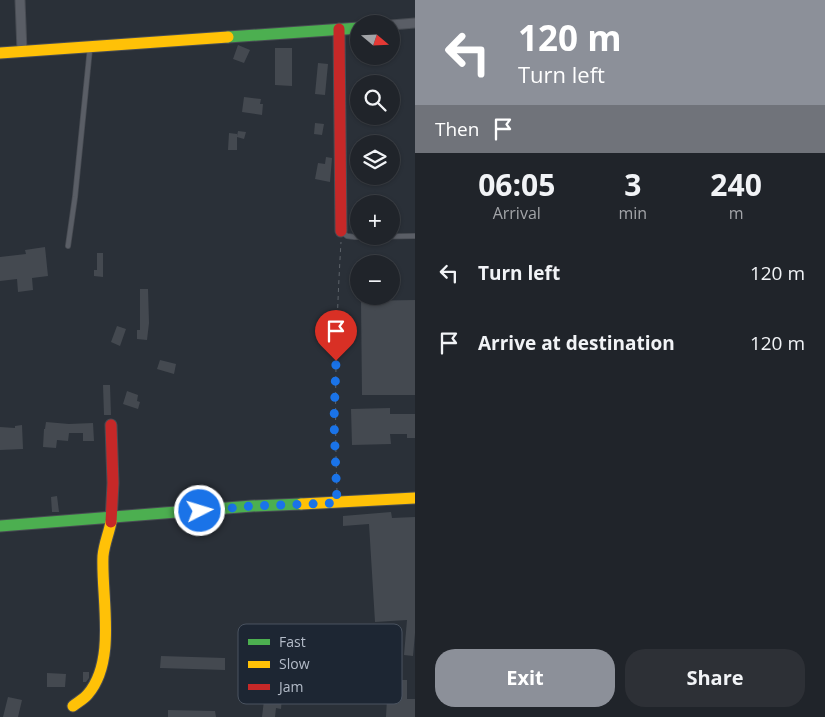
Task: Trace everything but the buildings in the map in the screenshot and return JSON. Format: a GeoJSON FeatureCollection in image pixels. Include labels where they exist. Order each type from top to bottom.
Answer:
{"type":"FeatureCollection","features":[{"type":"Feature","properties":{"kind":"street"},"geometry":{"type":"LineString","coordinates":[[20,0],[22,51]]}},
{"type":"Feature","properties":{"kind":"street"},"geometry":{"type":"LineString","coordinates":[[400,25],[415,24]]}},
{"type":"Feature","properties":{"kind":"street"},"geometry":{"type":"LineString","coordinates":[[0,53],[350,28]]}},
{"type":"Feature","properties":{"kind":"street"},"geometry":{"type":"LineString","coordinates":[[339,29],[341,231]]}},
{"type":"Feature","properties":{"kind":"street"},"geometry":{"type":"LineString","coordinates":[[73,706],[90,693],[96,680],[102,660],[106,632],[103,555],[112,518],[112,425]]}},
{"type":"Feature","properties":{"kind":"street"},"geometry":{"type":"LineString","coordinates":[[0,526],[252,506],[415,498]]}},
{"type":"Feature","properties":{"kind":"lane"},"geometry":{"type":"LineString","coordinates":[[68,246],[75,197],[90,46]]}},
{"type":"Feature","properties":{"kind":"lane"},"geometry":{"type":"LineString","coordinates":[[341,231],[347,236],[355,237],[415,236]]}},
{"type":"Feature","properties":{"kind":"path"},"geometry":{"type":"LineString","coordinates":[[337,503],[334,421],[336,322],[341,231]]}},
{"type":"Feature","properties":{"kind":"traffic: fast"},"geometry":{"type":"LineString","coordinates":[[228,37],[350,29]]}},
{"type":"Feature","properties":{"kind":"traffic: fast"},"geometry":{"type":"LineString","coordinates":[[0,526],[252,506],[301,504]]}},
{"type":"Feature","properties":{"kind":"traffic: slow"},"geometry":{"type":"LineString","coordinates":[[0,53],[228,37]]}},
{"type":"Feature","properties":{"kind":"traffic: slow"},"geometry":{"type":"LineString","coordinates":[[301,504],[415,498]]}},
{"type":"Feature","properties":{"kind":"traffic: slow"},"geometry":{"type":"LineString","coordinates":[[73,706],[88,694],[97,680],[102,664],[106,628],[103,556],[111,522]]}},
{"type":"Feature","properties":{"kind":"traffic: jam"},"geometry":{"type":"LineString","coordinates":[[339,29],[341,231]]}},
{"type":"Feature","properties":{"kind":"traffic: jam"},"geometry":{"type":"LineString","coordinates":[[111,425],[113,483],[111,522]]}},
{"type":"Feature","properties":{"kind":"route"},"geometry":{"type":"LineString","coordinates":[[200,511],[252,506],[337,503],[334,421],[336,361]]}}]}
